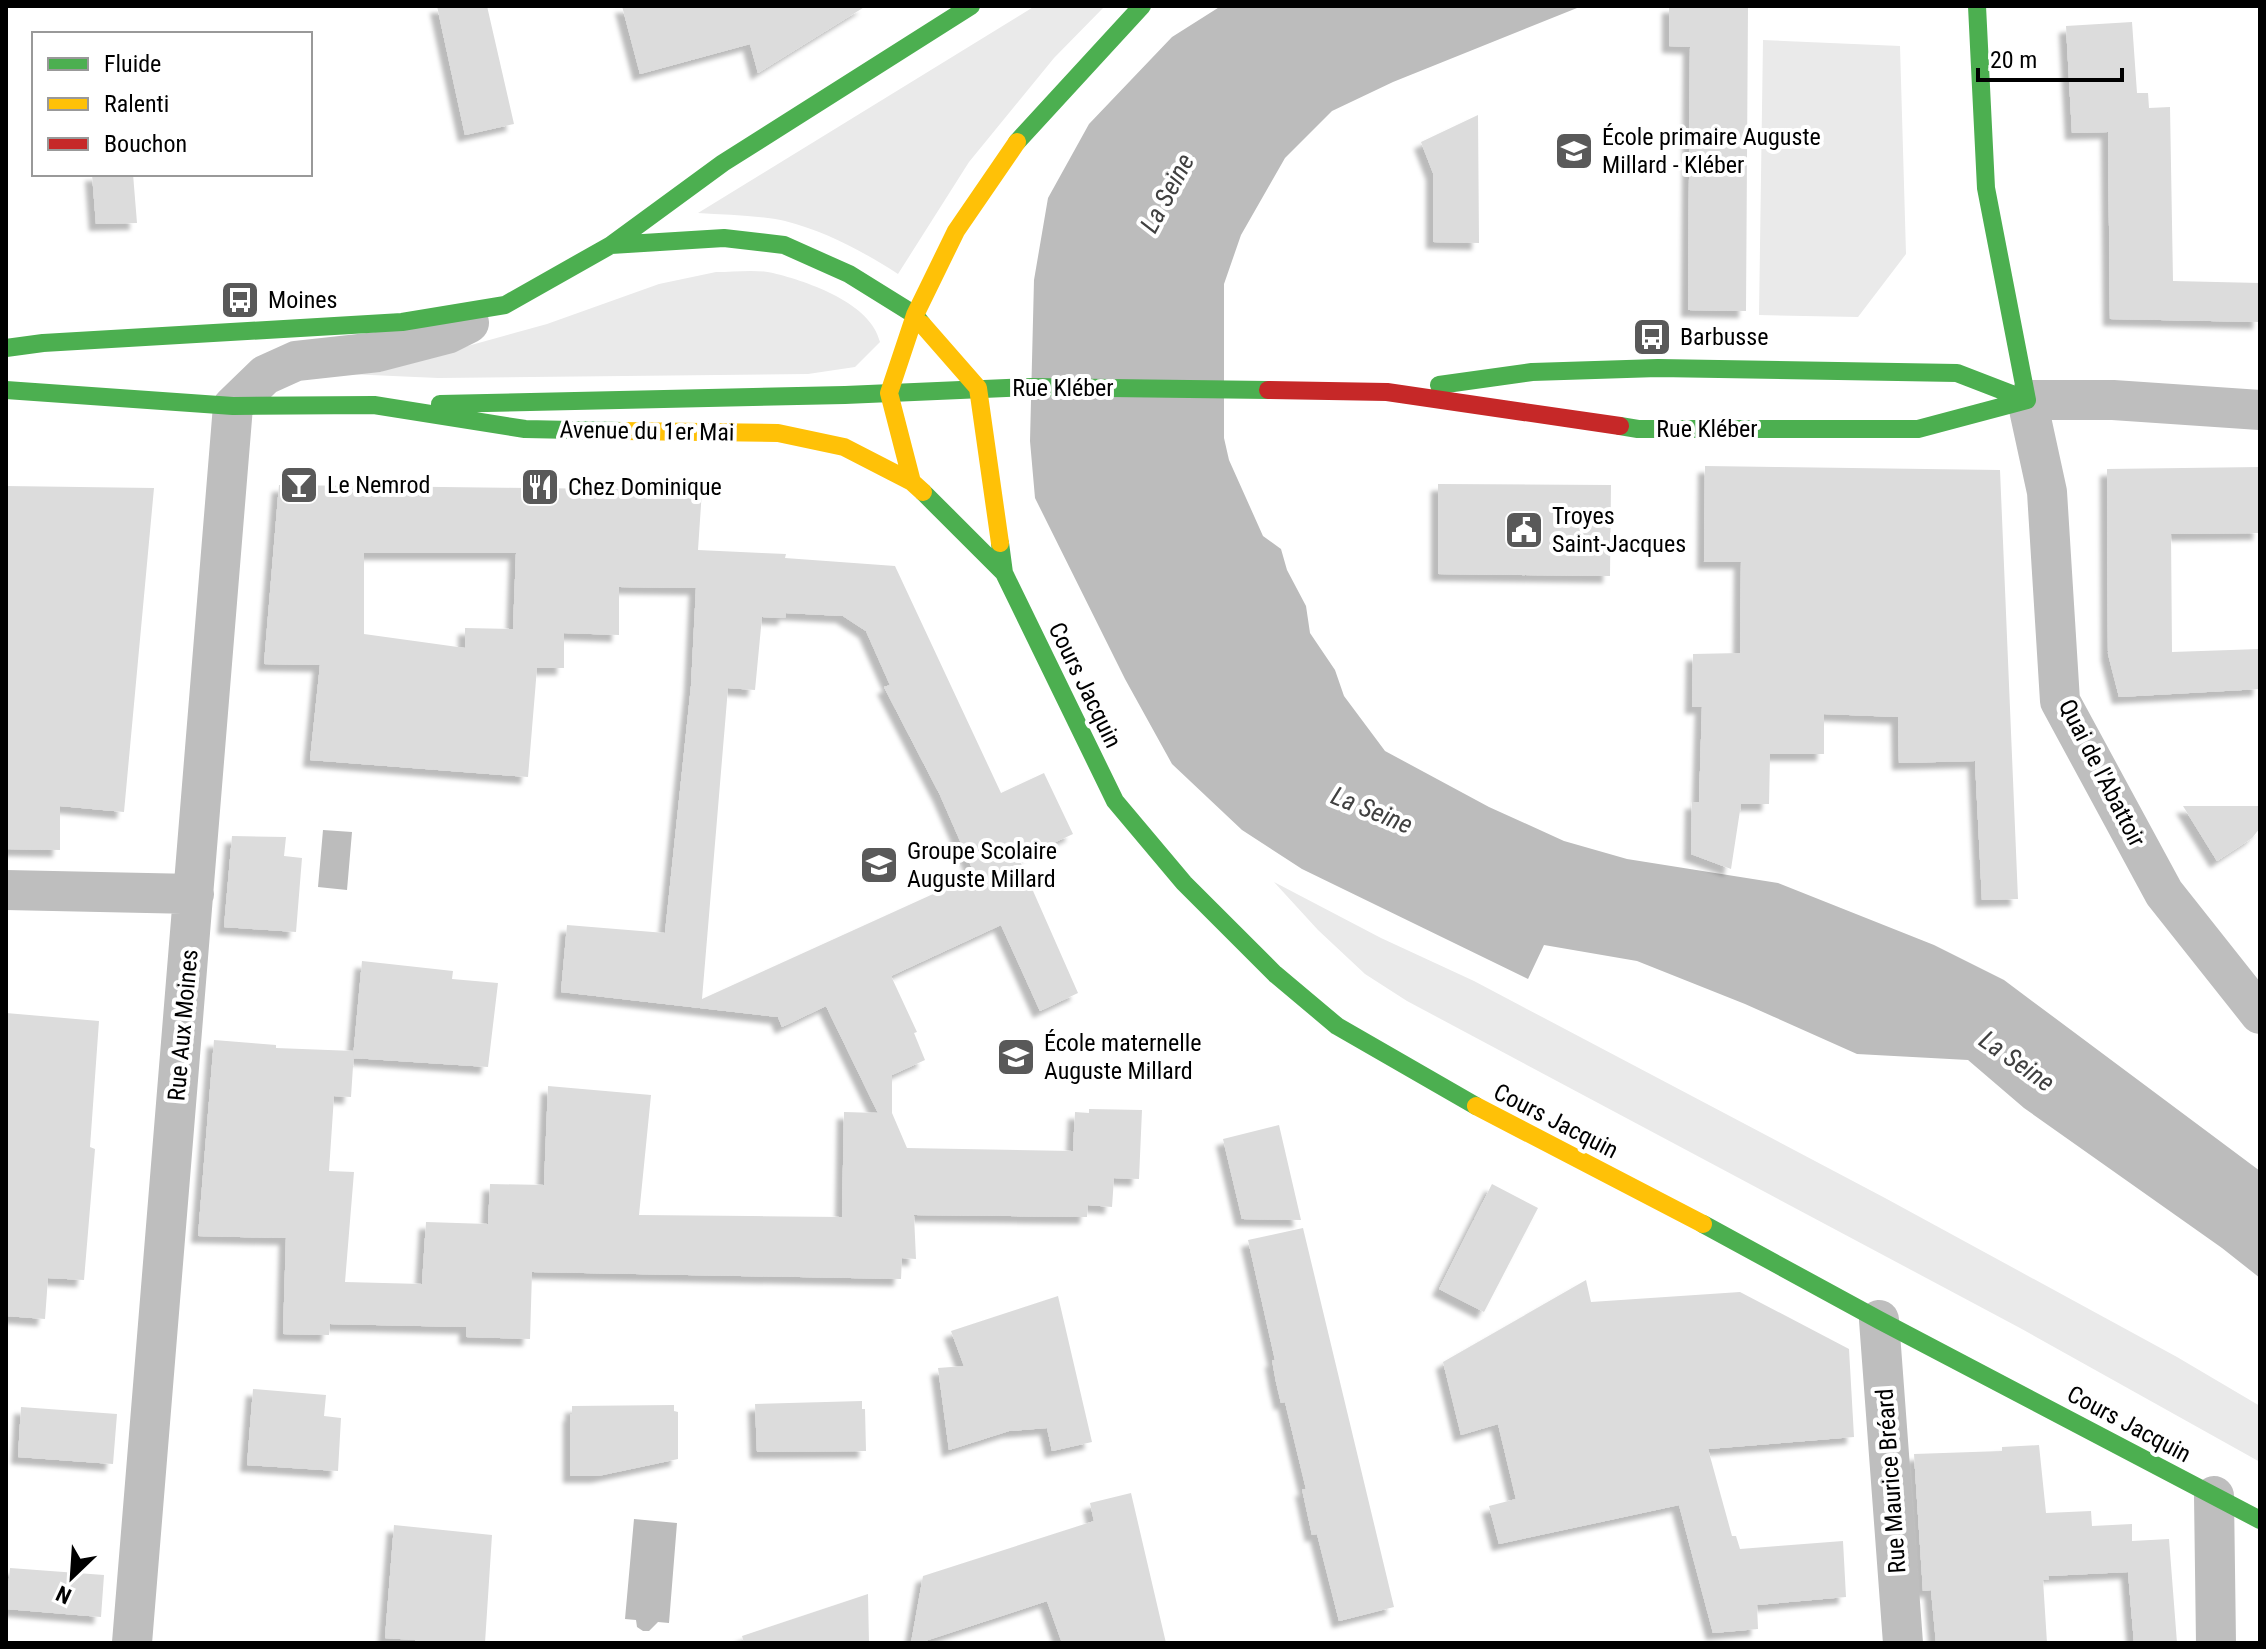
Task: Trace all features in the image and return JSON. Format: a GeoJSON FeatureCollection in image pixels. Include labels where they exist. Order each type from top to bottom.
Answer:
{"type":"FeatureCollection","features":[{"type":"Feature","properties":{"kind":"main road"},"geometry":{"type":"LineString","coordinates":[[6,348],[43,343],[402,322],[505,305],[611,245],[723,163],[971,6]]}},
{"type":"Feature","properties":{"kind":"main road"},"geometry":{"type":"LineString","coordinates":[[912,482],[889,393],[915,315],[956,231],[1008,151],[1142,6]]}},
{"type":"Feature","properties":{"kind":"main road"},"geometry":{"type":"LineString","coordinates":[[1977,6],[1986,188],[2027,400]]}},
{"type":"Feature","properties":{"kind":"main road"},"geometry":{"type":"LineString","coordinates":[[611,245],[724,238],[784,245],[849,274],[915,315],[978,388]]}},
{"type":"Feature","properties":{"kind":"main road","name":"Rue Kléber"},"geometry":{"type":"LineString","coordinates":[[1387,392],[1532,372],[1658,368],[1828,369],[1957,373],[2027,400]]}},
{"type":"Feature","properties":{"kind":"main road","name":"Rue Kléber"},"geometry":{"type":"LineString","coordinates":[[978,388],[1387,392],[1638,429],[1918,429],[2027,400]]}},
{"type":"Feature","properties":{"kind":"main road","name":"Avenue du 1er Mai"},"geometry":{"type":"LineString","coordinates":[[6,390],[233,406],[889,393],[978,388]]}},
{"type":"Feature","properties":{"kind":"main road","name":"Cours Jacquin"},"geometry":{"type":"LineString","coordinates":[[978,388],[1004,573],[1115,801],[1184,883],[1275,974],[1337,1026],[1437,1086],[1740,1243],[1879,1320],[2260,1520]]}},
{"type":"Feature","properties":{"kind":"main road","name":"Avenue du 1er Mai"},"geometry":{"type":"LineString","coordinates":[[374,405],[525,429],[778,433],[844,447],[912,482]]}},
{"type":"Feature","properties":{"kind":"main road","name":"Cours Jacquin"},"geometry":{"type":"LineString","coordinates":[[912,482],[1004,573]]}},
{"type":"Feature","properties":{"kind":"street"},"geometry":{"type":"LineString","coordinates":[[233,406],[265,375],[296,361],[378,352],[433,338],[505,305]]}},
{"type":"Feature","properties":{"kind":"street","name":"Rue Kléber"},"geometry":{"type":"LineString","coordinates":[[2027,400],[2113,400],[2260,410]]}},
{"type":"Feature","properties":{"kind":"street","name":"Quai de l'Abattoir"},"geometry":{"type":"LineString","coordinates":[[2027,400],[2047,492],[2060,701],[2164,893],[2260,1014]]}},
{"type":"Feature","properties":{"kind":"street","name":"Rue Aux Moines"},"geometry":{"type":"LineString","coordinates":[[132,1643],[233,406]]}},
{"type":"Feature","properties":{"kind":"street"},"geometry":{"type":"LineString","coordinates":[[6,890],[194,894]]}},
{"type":"Feature","properties":{"kind":"street","name":"Rue Maurice Bréard"},"geometry":{"type":"LineString","coordinates":[[1879,1320],[1903,1643]]}},
{"type":"Feature","properties":{"kind":"street"},"geometry":{"type":"LineString","coordinates":[[2214,1496],[2216,1643]]}},
{"type":"Feature","properties":{"kind":"shaded area"},"geometry":{"type":"Polygon","coordinates":[[[1035,6],[1105,6],[1054,58],[969,162],[898,274],[844,243],[800,225],[764,218],[698,213],[1035,6]]]}},
{"type":"Feature","properties":{"kind":"shaded area"},"geometry":{"type":"Polygon","coordinates":[[[1763,40],[1900,46],[1906,254],[1858,317],[1759,315],[1763,40]]]}},
{"type":"Feature","properties":{"kind":"shaded area"},"geometry":{"type":"Polygon","coordinates":[[[716,272],[766,272],[837,296],[865,316],[880,342],[855,367],[808,374],[438,378],[348,374],[410,362],[547,324],[659,284],[716,272]]]}},
{"type":"Feature","properties":{"kind":"shaded area"},"geometry":{"type":"Polygon","coordinates":[[[1274,882],[1381,938],[1474,981],[1885,1198],[2177,1357],[2260,1406],[2260,1462],[2020,1328],[1407,1001],[1365,974],[1318,930],[1274,882]]]}},
{"type":"Feature","properties":{"kind":"water","name":"La Seine"},"geometry":{"type":"Polygon","coordinates":[[[1221,6],[1582,6],[1393,82],[1332,111],[1285,158],[1241,235],[1224,284],[1224,438],[1229,460],[1263,536],[1281,549],[1287,570],[1306,606],[1310,633],[1335,670],[1344,696],[1385,751],[1489,807],[1564,841],[1627,859],[1778,883],[1934,945],[2004,980],[2260,1171],[2260,1278],[2024,1108],[1968,1060],[1857,1054],[1745,1004],[1637,961],[1544,945],[1528,979],[1302,869],[1242,830],[1172,764],[1125,679],[1035,498],[1030,441],[1034,280],[1048,198],[1089,124],[1172,37],[1221,6]]]}},
{"type":"Feature","properties":{"kind":"water"},"geometry":{"type":"Polygon","coordinates":[[[323,830],[352,832],[347,890],[318,887],[323,830]]]}},
{"type":"Feature","properties":{"kind":"water"},"geometry":{"type":"Polygon","coordinates":[[[634,1519],[677,1523],[669,1623],[658,1622],[649,1631],[637,1627],[636,1620],[625,1619],[634,1519]]]}},
{"type":"Feature","properties":{"kind":"building"},"geometry":{"type":"Polygon","coordinates":[[[437,6],[487,6],[514,124],[465,135],[437,6]]]}},
{"type":"Feature","properties":{"kind":"building"},"geometry":{"type":"Polygon","coordinates":[[[622,6],[866,6],[758,73],[750,44],[640,74],[622,6]]]}},
{"type":"Feature","properties":{"kind":"building"},"geometry":{"type":"Polygon","coordinates":[[[1669,6],[1748,6],[1746,311],[1688,310],[1690,47],[1669,46],[1669,6]]]}},
{"type":"Feature","properties":{"kind":"building"},"geometry":{"type":"Polygon","coordinates":[[[2132,22],[2137,93],[2148,93],[2149,108],[2170,107],[2173,281],[2260,283],[2260,322],[2110,319],[2108,132],[2072,133],[2066,26],[2132,22]]]}},
{"type":"Feature","properties":{"kind":"building"},"geometry":{"type":"Polygon","coordinates":[[[1478,115],[1479,243],[1433,242],[1433,173],[1421,142],[1478,115]]]}},
{"type":"Feature","properties":{"kind":"building"},"geometry":{"type":"Polygon","coordinates":[[[92,176],[133,176],[137,223],[96,224],[92,176]]]}},
{"type":"Feature","properties":{"kind":"building"},"geometry":{"type":"Polygon","coordinates":[[[1705,466],[2000,470],[2018,899],[1982,900],[1975,761],[1899,763],[1898,717],[1824,714],[1824,754],[1770,754],[1769,804],[1741,804],[1731,869],[1691,854],[1692,802],[1699,802],[1702,707],[1692,707],[1693,654],[1740,653],[1741,562],[1704,562],[1705,466]]]}},
{"type":"Feature","properties":{"kind":"building"},"geometry":{"type":"Polygon","coordinates":[[[2260,467],[2260,533],[2171,534],[2172,652],[2260,649],[2260,689],[2119,697],[2108,654],[2107,469],[2260,467]]]}},
{"type":"Feature","properties":{"kind":"building","name":"Troyes Saint-Jacques"},"geometry":{"type":"Polygon","coordinates":[[[1438,484],[1611,485],[1610,576],[1438,574],[1438,484]]]}},
{"type":"Feature","properties":{"kind":"building"},"geometry":{"type":"Polygon","coordinates":[[[279,485],[702,490],[698,550],[786,554],[785,558],[895,566],[1001,793],[1044,773],[1073,834],[1019,859],[1078,993],[1040,1011],[1001,925],[891,976],[917,1032],[914,1033],[925,1060],[892,1075],[892,1113],[907,1148],[1073,1151],[1075,1112],[1089,1113],[1089,1109],[1142,1110],[1139,1179],[1114,1178],[1112,1207],[1088,1205],[1087,1217],[914,1215],[916,1259],[902,1258],[901,1279],[532,1272],[530,1339],[466,1337],[466,1327],[330,1324],[329,1335],[283,1334],[286,1238],[198,1236],[214,1040],[276,1045],[276,1048],[354,1051],[351,1097],[334,1096],[329,1171],[354,1172],[345,1282],[422,1284],[426,1222],[488,1224],[490,1184],[544,1185],[548,1086],[651,1095],[639,1215],[842,1217],[844,1112],[878,1113],[826,1006],[782,1027],[778,1017],[561,992],[567,925],[665,933],[691,686],[696,588],[619,587],[619,635],[564,633],[564,668],[537,668],[528,777],[310,760],[320,665],[264,664],[279,485]],[[364,553],[364,634],[465,648],[465,628],[513,629],[516,553],[364,553]],[[786,613],[785,618],[762,617],[755,690],[728,688],[702,999],[975,875],[940,795],[884,687],[890,685],[866,631],[843,616],[786,613]]]}},
{"type":"Feature","properties":{"kind":"building"},"geometry":{"type":"Polygon","coordinates":[[[6,486],[154,488],[124,812],[60,806],[60,850],[6,849],[6,486]]]}},
{"type":"Feature","properties":{"kind":"building"},"geometry":{"type":"Polygon","coordinates":[[[2183,806],[2260,806],[2260,828],[2252,838],[2217,861],[2183,806]]]}},
{"type":"Feature","properties":{"kind":"building"},"geometry":{"type":"Polygon","coordinates":[[[232,836],[286,837],[284,856],[302,858],[296,932],[224,927],[232,836]]]}},
{"type":"Feature","properties":{"kind":"building"},"geometry":{"type":"Polygon","coordinates":[[[362,961],[453,971],[452,979],[498,983],[488,1067],[353,1058],[362,961]]]}},
{"type":"Feature","properties":{"kind":"building"},"geometry":{"type":"Polygon","coordinates":[[[6,1013],[99,1021],[90,1147],[95,1149],[84,1280],[48,1278],[45,1319],[6,1316],[6,1013]]]}},
{"type":"Feature","properties":{"kind":"building"},"geometry":{"type":"Polygon","coordinates":[[[1279,1125],[1301,1220],[1242,1219],[1223,1139],[1279,1125]]]}},
{"type":"Feature","properties":{"kind":"building"},"geometry":{"type":"Polygon","coordinates":[[[1492,1184],[1538,1208],[1484,1312],[1439,1289],[1492,1184]]]}},
{"type":"Feature","properties":{"kind":"building"},"geometry":{"type":"Polygon","coordinates":[[[1303,1228],[1394,1607],[1339,1621],[1317,1534],[1312,1535],[1302,1489],[1306,1489],[1285,1402],[1281,1403],[1276,1382],[1272,1360],[1275,1360],[1248,1240],[1303,1228]]]}},
{"type":"Feature","properties":{"kind":"building"},"geometry":{"type":"Polygon","coordinates":[[[1586,1280],[1591,1302],[1740,1292],[1849,1349],[1854,1437],[1708,1449],[1732,1536],[1736,1536],[1740,1549],[1843,1541],[1846,1597],[1757,1605],[1758,1629],[1713,1633],[1679,1505],[1499,1544],[1489,1506],[1516,1499],[1498,1424],[1461,1435],[1443,1362],[1586,1280]]]}},
{"type":"Feature","properties":{"kind":"building"},"geometry":{"type":"Polygon","coordinates":[[[1058,1296],[1092,1442],[1052,1451],[1047,1428],[1009,1431],[949,1450],[938,1368],[964,1366],[951,1331],[1058,1296]]]}},
{"type":"Feature","properties":{"kind":"building"},"geometry":{"type":"Polygon","coordinates":[[[253,1389],[326,1395],[324,1416],[341,1418],[338,1471],[247,1465],[253,1389]]]}},
{"type":"Feature","properties":{"kind":"building"},"geometry":{"type":"Polygon","coordinates":[[[862,1401],[866,1451],[757,1452],[755,1404],[862,1401]]]}},
{"type":"Feature","properties":{"kind":"building"},"geometry":{"type":"Polygon","coordinates":[[[674,1405],[674,1411],[678,1412],[678,1459],[598,1476],[570,1476],[572,1406],[674,1405]]]}},
{"type":"Feature","properties":{"kind":"building"},"geometry":{"type":"Polygon","coordinates":[[[21,1407],[117,1414],[113,1464],[18,1457],[21,1407]]]}},
{"type":"Feature","properties":{"kind":"building"},"geometry":{"type":"Polygon","coordinates":[[[2039,1445],[2046,1513],[2091,1511],[2092,1526],[2132,1524],[2132,1541],[2169,1539],[2177,1643],[2134,1643],[2128,1572],[2048,1576],[2049,1580],[2043,1580],[2047,1643],[1936,1643],[1931,1590],[1923,1591],[1914,1454],[2002,1451],[2002,1447],[2039,1445]]]}},
{"type":"Feature","properties":{"kind":"building"},"geometry":{"type":"Polygon","coordinates":[[[1131,1493],[1166,1643],[1062,1643],[1047,1601],[911,1643],[923,1576],[1094,1521],[1090,1503],[1131,1493]]]}},
{"type":"Feature","properties":{"kind":"building"},"geometry":{"type":"Polygon","coordinates":[[[394,1525],[492,1535],[485,1643],[415,1643],[415,1640],[385,1638],[394,1525]]]}},
{"type":"Feature","properties":{"kind":"building"},"geometry":{"type":"Polygon","coordinates":[[[10,1568],[104,1575],[101,1617],[6,1609],[10,1568]]]}},
{"type":"Feature","properties":{"kind":"building"},"geometry":{"type":"Polygon","coordinates":[[[868,1594],[869,1643],[744,1643],[742,1636],[868,1594]]]}},
{"type":"Feature","properties":{"kind":"traffic: fast"},"geometry":{"type":"LineString","coordinates":[[611,245],[723,163],[971,6]]}},
{"type":"Feature","properties":{"kind":"traffic: fast"},"geometry":{"type":"LineString","coordinates":[[1017,142],[1142,6]]}},
{"type":"Feature","properties":{"kind":"traffic: fast"},"geometry":{"type":"LineString","coordinates":[[1977,6],[1986,188],[2027,400]]}},
{"type":"Feature","properties":{"kind":"traffic: fast"},"geometry":{"type":"LineString","coordinates":[[6,348],[43,343],[402,322],[505,305],[611,245],[724,238],[784,245],[849,274],[915,315],[922,324]]}},
{"type":"Feature","properties":{"kind":"traffic: fast"},"geometry":{"type":"LineString","coordinates":[[1439,385],[1532,372],[1658,368],[1957,373],[2027,400]]}},
{"type":"Feature","properties":{"kind":"traffic: fast"},"geometry":{"type":"LineString","coordinates":[[440,404],[845,395],[1031,387],[1268,390]]}},
{"type":"Feature","properties":{"kind":"traffic: fast"},"geometry":{"type":"LineString","coordinates":[[6,390],[233,406],[374,405],[525,429],[622,431]]}},
{"type":"Feature","properties":{"kind":"traffic: fast"},"geometry":{"type":"LineString","coordinates":[[1620,426],[1638,429],[1918,429],[2027,400]]}},
{"type":"Feature","properties":{"kind":"traffic: fast"},"geometry":{"type":"LineString","coordinates":[[923,492],[1004,573]]}},
{"type":"Feature","properties":{"kind":"traffic: fast"},"geometry":{"type":"LineString","coordinates":[[1000,543],[1004,573],[1115,801],[1184,883],[1275,974],[1337,1026],[1476,1106]]}},
{"type":"Feature","properties":{"kind":"traffic: fast"},"geometry":{"type":"LineString","coordinates":[[1703,1224],[2260,1520]]}},
{"type":"Feature","properties":{"kind":"traffic: slow"},"geometry":{"type":"LineString","coordinates":[[912,482],[889,393],[915,315],[956,231],[1017,142]]}},
{"type":"Feature","properties":{"kind":"traffic: slow"},"geometry":{"type":"LineString","coordinates":[[922,324],[978,388],[1000,543]]}},
{"type":"Feature","properties":{"kind":"traffic: slow"},"geometry":{"type":"LineString","coordinates":[[622,431],[778,433],[844,447],[912,482],[923,492]]}},
{"type":"Feature","properties":{"kind":"traffic: slow"},"geometry":{"type":"LineString","coordinates":[[1476,1106],[1703,1224]]}},
{"type":"Feature","properties":{"kind":"traffic: jam"},"geometry":{"type":"LineString","coordinates":[[1268,390],[1387,392],[1620,426]]}},
{"type":"Feature","properties":{"kind":"place","name":"École primaire Auguste Millard - Kléber"},"geometry":{"type":"Point","coordinates":[1574,151]}},
{"type":"Feature","properties":{"kind":"place","name":"Moines"},"geometry":{"type":"Point","coordinates":[240,300]}},
{"type":"Feature","properties":{"kind":"place","name":"Barbusse"},"geometry":{"type":"Point","coordinates":[1652,337]}},
{"type":"Feature","properties":{"kind":"place","name":"Le Nemrod"},"geometry":{"type":"Point","coordinates":[299,485]}},
{"type":"Feature","properties":{"kind":"place","name":"Chez Dominique"},"geometry":{"type":"Point","coordinates":[540,487]}},
{"type":"Feature","properties":{"kind":"place","name":"Troyes Saint-Jacques"},"geometry":{"type":"Point","coordinates":[1524,530]}},
{"type":"Feature","properties":{"kind":"place","name":"Groupe Scolaire Auguste Millard"},"geometry":{"type":"Point","coordinates":[879,865]}},
{"type":"Feature","properties":{"kind":"place","name":"École maternelle Auguste Millard"},"geometry":{"type":"Point","coordinates":[1016,1057]}}]}
